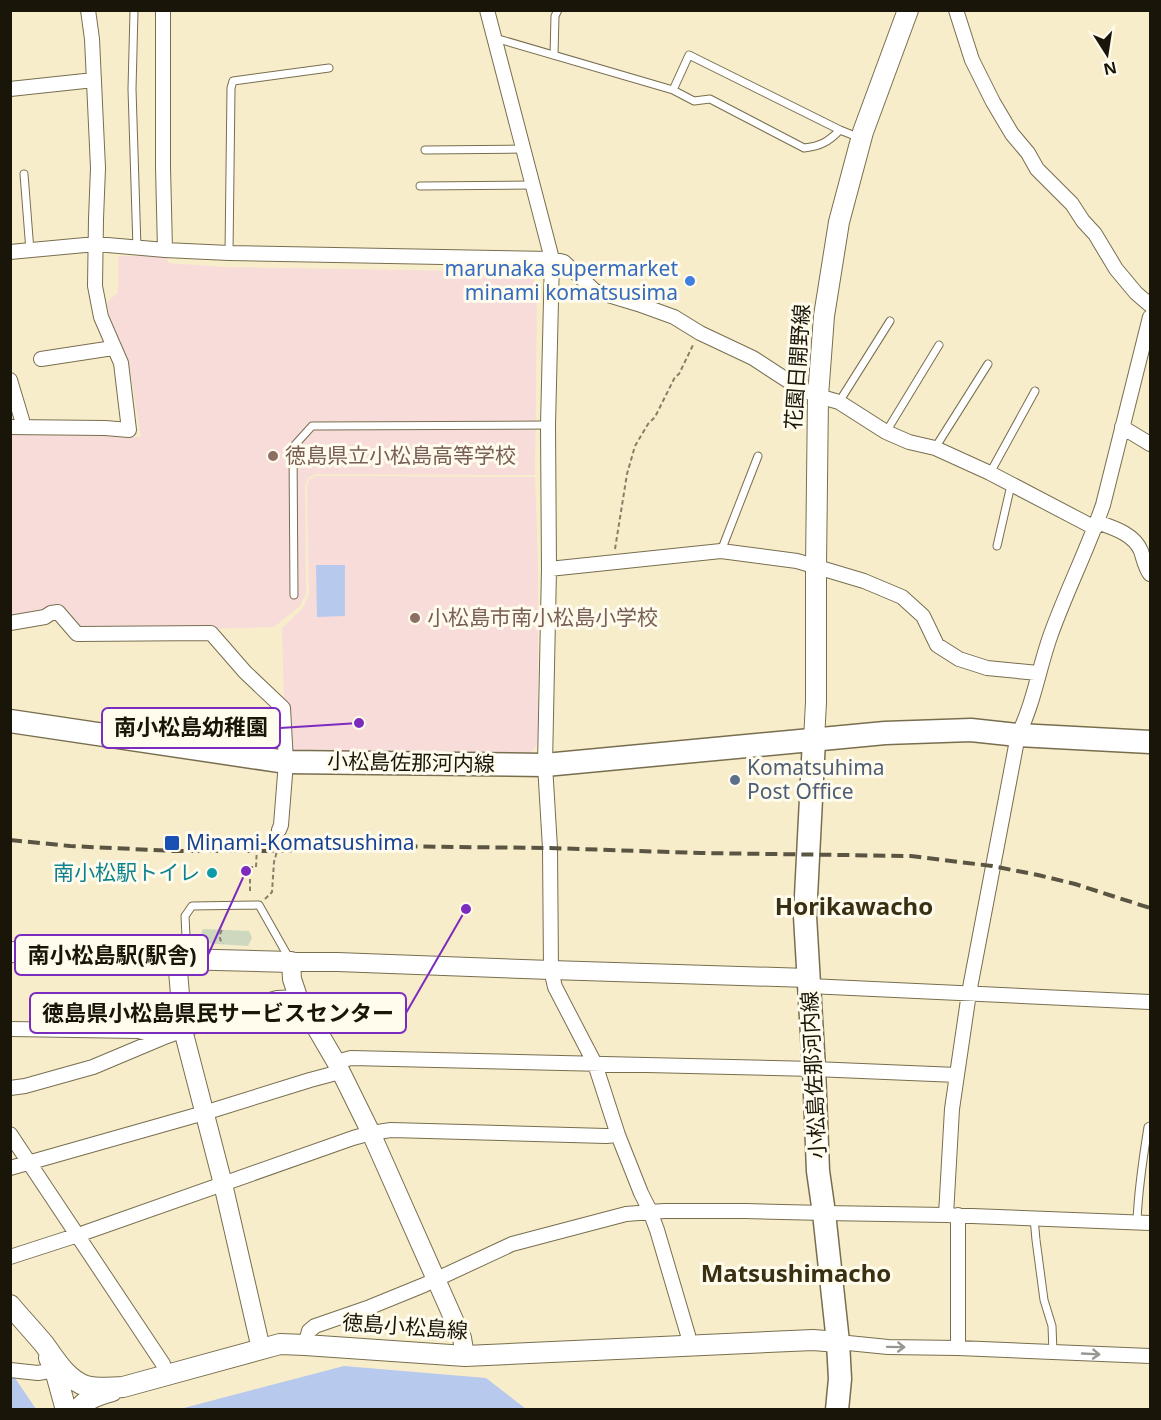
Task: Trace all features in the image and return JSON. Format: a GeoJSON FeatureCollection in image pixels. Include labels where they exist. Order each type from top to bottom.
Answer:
{"type":"FeatureCollection","features":[{"type":"Feature","properties":{"kind":"main road","name":"花園日開野線"},"geometry":{"type":"LineString","coordinates":[[814,740],[818,396],[824,316],[839,222],[861,139],[908,10]]}},
{"type":"Feature","properties":{"kind":"main road","name":"小松島佐那河内線"},"geometry":{"type":"LineString","coordinates":[[10,721],[286,762],[545,765],[885,733],[970,730],[1150,742]]}},
{"type":"Feature","properties":{"kind":"main road","name":"小松島佐那河内線"},"geometry":{"type":"LineString","coordinates":[[814,740],[804,916],[818,1171],[838,1342],[840,1379],[837,1410]]}},
{"type":"Feature","properties":{"kind":"main road"},"geometry":{"type":"LineString","coordinates":[[10,952],[291,962]]}},
{"type":"Feature","properties":{"kind":"main road","name":"徳島小松島線"},"geometry":{"type":"LineString","coordinates":[[10,1305],[57,1362],[75,1380],[81,1384],[102,1388],[123,1388],[280,1344],[465,1356],[813,1340],[838,1342]]}},
{"type":"Feature","properties":{"kind":"main road"},"geometry":{"type":"LineString","coordinates":[[44,1344],[55,1370],[66,1410]]}},
{"type":"Feature","properties":{"kind":"main road"},"geometry":{"type":"LineString","coordinates":[[78,1410],[82,1403],[97,1395],[123,1388]]}},
{"type":"Feature","properties":{"kind":"street"},"geometry":{"type":"LineString","coordinates":[[16,427],[129,430],[121,363],[100,317],[95,286],[98,168],[92,39],[88,10]]}},
{"type":"Feature","properties":{"kind":"street"},"geometry":{"type":"LineString","coordinates":[[163,10],[165,250]]}},
{"type":"Feature","properties":{"kind":"street"},"geometry":{"type":"LineString","coordinates":[[488,10],[552,259],[545,765],[550,848],[551,970],[555,987],[595,1064],[618,1135],[657,1230],[688,1335],[688,1346]]}},
{"type":"Feature","properties":{"kind":"street"},"geometry":{"type":"LineString","coordinates":[[956,10],[972,60],[1012,134],[1028,153],[1037,169],[1072,204],[1095,234],[1116,269],[1136,293],[1150,305]]}},
{"type":"Feature","properties":{"kind":"street"},"geometry":{"type":"LineString","coordinates":[[10,89],[94,80]]}},
{"type":"Feature","properties":{"kind":"street"},"geometry":{"type":"LineString","coordinates":[[10,252],[96,244],[229,253],[552,259],[564,262],[595,291],[674,317],[700,333],[753,358],[799,388],[839,402],[886,432],[909,442],[935,448],[1096,525],[1128,534],[1138,544],[1144,565],[1150,574]]}},
{"type":"Feature","properties":{"kind":"street"},"geometry":{"type":"LineString","coordinates":[[958,1348],[952,1215],[952,1109],[969,993],[1018,735],[1026,719],[1051,634],[1103,505],[1150,317]]}},
{"type":"Feature","properties":{"kind":"street"},"geometry":{"type":"LineString","coordinates":[[41,359],[113,348]]}},
{"type":"Feature","properties":{"kind":"street"},"geometry":{"type":"LineString","coordinates":[[10,380],[22,420],[16,427]]}},
{"type":"Feature","properties":{"kind":"street"},"geometry":{"type":"LineString","coordinates":[[1122,428],[1150,444]]}},
{"type":"Feature","properties":{"kind":"street"},"geometry":{"type":"LineString","coordinates":[[549,569],[721,551],[797,561],[864,581],[902,597],[923,616],[937,645],[958,659],[987,668],[1038,673]]}},
{"type":"Feature","properties":{"kind":"street"},"geometry":{"type":"LineString","coordinates":[[10,623],[45,617],[58,612],[77,634],[211,633],[283,708],[286,762],[279,830]]}},
{"type":"Feature","properties":{"kind":"street"},"geometry":{"type":"LineString","coordinates":[[182,959],[183,1030],[223,1184],[261,1349]]}},
{"type":"Feature","properties":{"kind":"street"},"geometry":{"type":"LineString","coordinates":[[465,1356],[462,1338],[370,1133],[338,1067],[298,997],[292,979],[291,962],[551,970],[809,982],[1012,996],[1150,1002]]}},
{"type":"Feature","properties":{"kind":"street"},"geometry":{"type":"LineString","coordinates":[[10,1088],[93,1067],[162,1038],[261,1002],[298,997]]}},
{"type":"Feature","properties":{"kind":"street"},"geometry":{"type":"LineString","coordinates":[[10,1029],[139,1031],[162,1038]]}},
{"type":"Feature","properties":{"kind":"street"},"geometry":{"type":"LineString","coordinates":[[10,1168],[204,1113],[310,1080],[351,1058],[814,1069],[957,1075]]}},
{"type":"Feature","properties":{"kind":"street"},"geometry":{"type":"LineString","coordinates":[[10,1257],[370,1133],[391,1130],[618,1135]]}},
{"type":"Feature","properties":{"kind":"street"},"geometry":{"type":"LineString","coordinates":[[10,1134],[164,1364],[166,1376]]}},
{"type":"Feature","properties":{"kind":"street"},"geometry":{"type":"LineString","coordinates":[[305,1345],[309,1331],[315,1326],[370,1307],[512,1244],[626,1214],[650,1211],[745,1211],[1034,1217],[1144,1223]]}},
{"type":"Feature","properties":{"kind":"street"},"geometry":{"type":"LineString","coordinates":[[838,1342],[888,1347],[1150,1356]]}},
{"type":"Feature","properties":{"kind":"street"},"geometry":{"type":"LineString","coordinates":[[10,1370],[38,1373],[55,1370]]}},
{"type":"Feature","properties":{"kind":"lane"},"geometry":{"type":"LineString","coordinates":[[554,55],[555,16],[558,10]]}},
{"type":"Feature","properties":{"kind":"lane"},"geometry":{"type":"LineString","coordinates":[[134,11],[132,89],[137,248]]}},
{"type":"Feature","properties":{"kind":"lane"},"geometry":{"type":"LineString","coordinates":[[495,38],[673,90],[694,101],[710,99],[804,148],[818,146],[831,139],[840,130]]}},
{"type":"Feature","properties":{"kind":"lane"},"geometry":{"type":"LineString","coordinates":[[673,90],[689,55],[861,139]]}},
{"type":"Feature","properties":{"kind":"lane"},"geometry":{"type":"LineString","coordinates":[[229,253],[231,88],[233,81],[329,68]]}},
{"type":"Feature","properties":{"kind":"lane"},"geometry":{"type":"LineString","coordinates":[[425,150],[524,149]]}},
{"type":"Feature","properties":{"kind":"lane"},"geometry":{"type":"LineString","coordinates":[[24,174],[30,251]]}},
{"type":"Feature","properties":{"kind":"lane"},"geometry":{"type":"LineString","coordinates":[[420,186],[533,185]]}},
{"type":"Feature","properties":{"kind":"lane"},"geometry":{"type":"LineString","coordinates":[[839,402],[890,321]]}},
{"type":"Feature","properties":{"kind":"lane"},"geometry":{"type":"LineString","coordinates":[[886,432],[939,345]]}},
{"type":"Feature","properties":{"kind":"lane"},"geometry":{"type":"LineString","coordinates":[[935,448],[988,364]]}},
{"type":"Feature","properties":{"kind":"lane"},"geometry":{"type":"LineString","coordinates":[[990,473],[1035,392]]}},
{"type":"Feature","properties":{"kind":"lane"},"geometry":{"type":"LineString","coordinates":[[294,595],[293,447],[312,426],[548,425]]}},
{"type":"Feature","properties":{"kind":"lane"},"geometry":{"type":"LineString","coordinates":[[721,551],[758,456]]}},
{"type":"Feature","properties":{"kind":"lane"},"geometry":{"type":"LineString","coordinates":[[997,546],[1011,484]]}},
{"type":"Feature","properties":{"kind":"lane"},"geometry":{"type":"LineString","coordinates":[[182,959],[185,916],[192,906],[259,905],[291,962]]}},
{"type":"Feature","properties":{"kind":"lane"},"geometry":{"type":"LineString","coordinates":[[1144,1223],[1138,1199],[1148,1126],[1150,1126]]}},
{"type":"Feature","properties":{"kind":"lane"},"geometry":{"type":"LineString","coordinates":[[1034,1217],[1044,1300],[1052,1326],[1053,1352]]}},
{"type":"Feature","properties":{"kind":"path"},"geometry":{"type":"LineString","coordinates":[[613,562],[627,474],[635,446],[655,417],[700,333]]}},
{"type":"Feature","properties":{"kind":"path"},"geometry":{"type":"LineString","coordinates":[[259,905],[272,892],[279,830]]}},
{"type":"Feature","properties":{"kind":"path"},"geometry":{"type":"LineString","coordinates":[[205,846],[256,847],[256,867],[250,867],[250,891]]}},
{"type":"Feature","properties":{"kind":"path"},"geometry":{"type":"LineString","coordinates":[[222,930],[219,940],[223,944]]}},
{"type":"Feature","properties":{"kind":"shaded area","name":"徳島県立小松島高等学校"},"geometry":{"type":"Polygon","coordinates":[[[167,255],[168,263],[224,267],[532,272],[537,293],[535,475],[316,474],[309,477],[305,484],[306,593],[300,606],[274,627],[77,628],[64,607],[51,606],[45,612],[11,618],[11,433],[141,437],[128,359],[111,325],[107,302],[118,293],[118,256],[167,255]]]}},
{"type":"Feature","properties":{"kind":"shaded area","name":"小松島市南小松島小学校"},"geometry":{"type":"Polygon","coordinates":[[[316,476],[535,477],[538,562],[538,744],[530,753],[459,756],[289,752],[284,701],[282,628],[303,608],[309,594],[307,485],[310,479],[316,476]]]}},
{"type":"Feature","properties":{"kind":"green space"},"geometry":{"type":"Polygon","coordinates":[[[203,929],[249,931],[252,938],[248,946],[202,943],[200,937],[203,929]]]}},
{"type":"Feature","properties":{"kind":"water"},"geometry":{"type":"Polygon","coordinates":[[[316,565],[345,565],[345,616],[317,617],[316,565]]]}},
{"type":"Feature","properties":{"kind":"water"},"geometry":{"type":"Polygon","coordinates":[[[344,1366],[486,1378],[526,1409],[180,1409],[344,1366]]]}},
{"type":"Feature","properties":{"kind":"water"},"geometry":{"type":"Polygon","coordinates":[[[10,1378],[15,1378],[36,1409],[11,1409],[10,1378]]]}},
{"type":"Feature","properties":{"kind":"railway"},"geometry":{"type":"LineString","coordinates":[[10,840],[70,846],[174,851],[277,851],[367,846],[911,856],[992,866],[1038,875],[1075,884],[1150,908]]}},
{"type":"Feature","properties":{"kind":"place","name":"marunaka supermarket minami komatsusima"},"geometry":{"type":"Point","coordinates":[690,281]}},
{"type":"Feature","properties":{"kind":"place","name":"徳島県立小松島高等学校"},"geometry":{"type":"Point","coordinates":[273,456]}},
{"type":"Feature","properties":{"kind":"place","name":"小松島市南小松島小学校"},"geometry":{"type":"Point","coordinates":[415,618]}},
{"type":"Feature","properties":{"kind":"place","name":"南小松島幼稚園"},"geometry":{"type":"Point","coordinates":[359,723]}},
{"type":"Feature","properties":{"kind":"place","name":"Komatsuhima Post Office"},"geometry":{"type":"Point","coordinates":[735,780]}},
{"type":"Feature","properties":{"kind":"place","name":"Minami-Komatsushima"},"geometry":{"type":"Point","coordinates":[172,843]}},
{"type":"Feature","properties":{"kind":"place","name":"南小松島駅(駅舎)"},"geometry":{"type":"Point","coordinates":[246,871]}},
{"type":"Feature","properties":{"kind":"place","name":"南小松駅トイレ"},"geometry":{"type":"Point","coordinates":[212,873]}},
{"type":"Feature","properties":{"kind":"place","name":"徳島県小松島県民サービスセンター"},"geometry":{"type":"Point","coordinates":[466,909]}},
{"type":"Feature","properties":{"kind":"district","name":"Horikawacho"},"geometry":{"type":"Point","coordinates":[854,907]}},
{"type":"Feature","properties":{"kind":"district","name":"Matsushimacho"},"geometry":{"type":"Point","coordinates":[796,1274]}}]}
